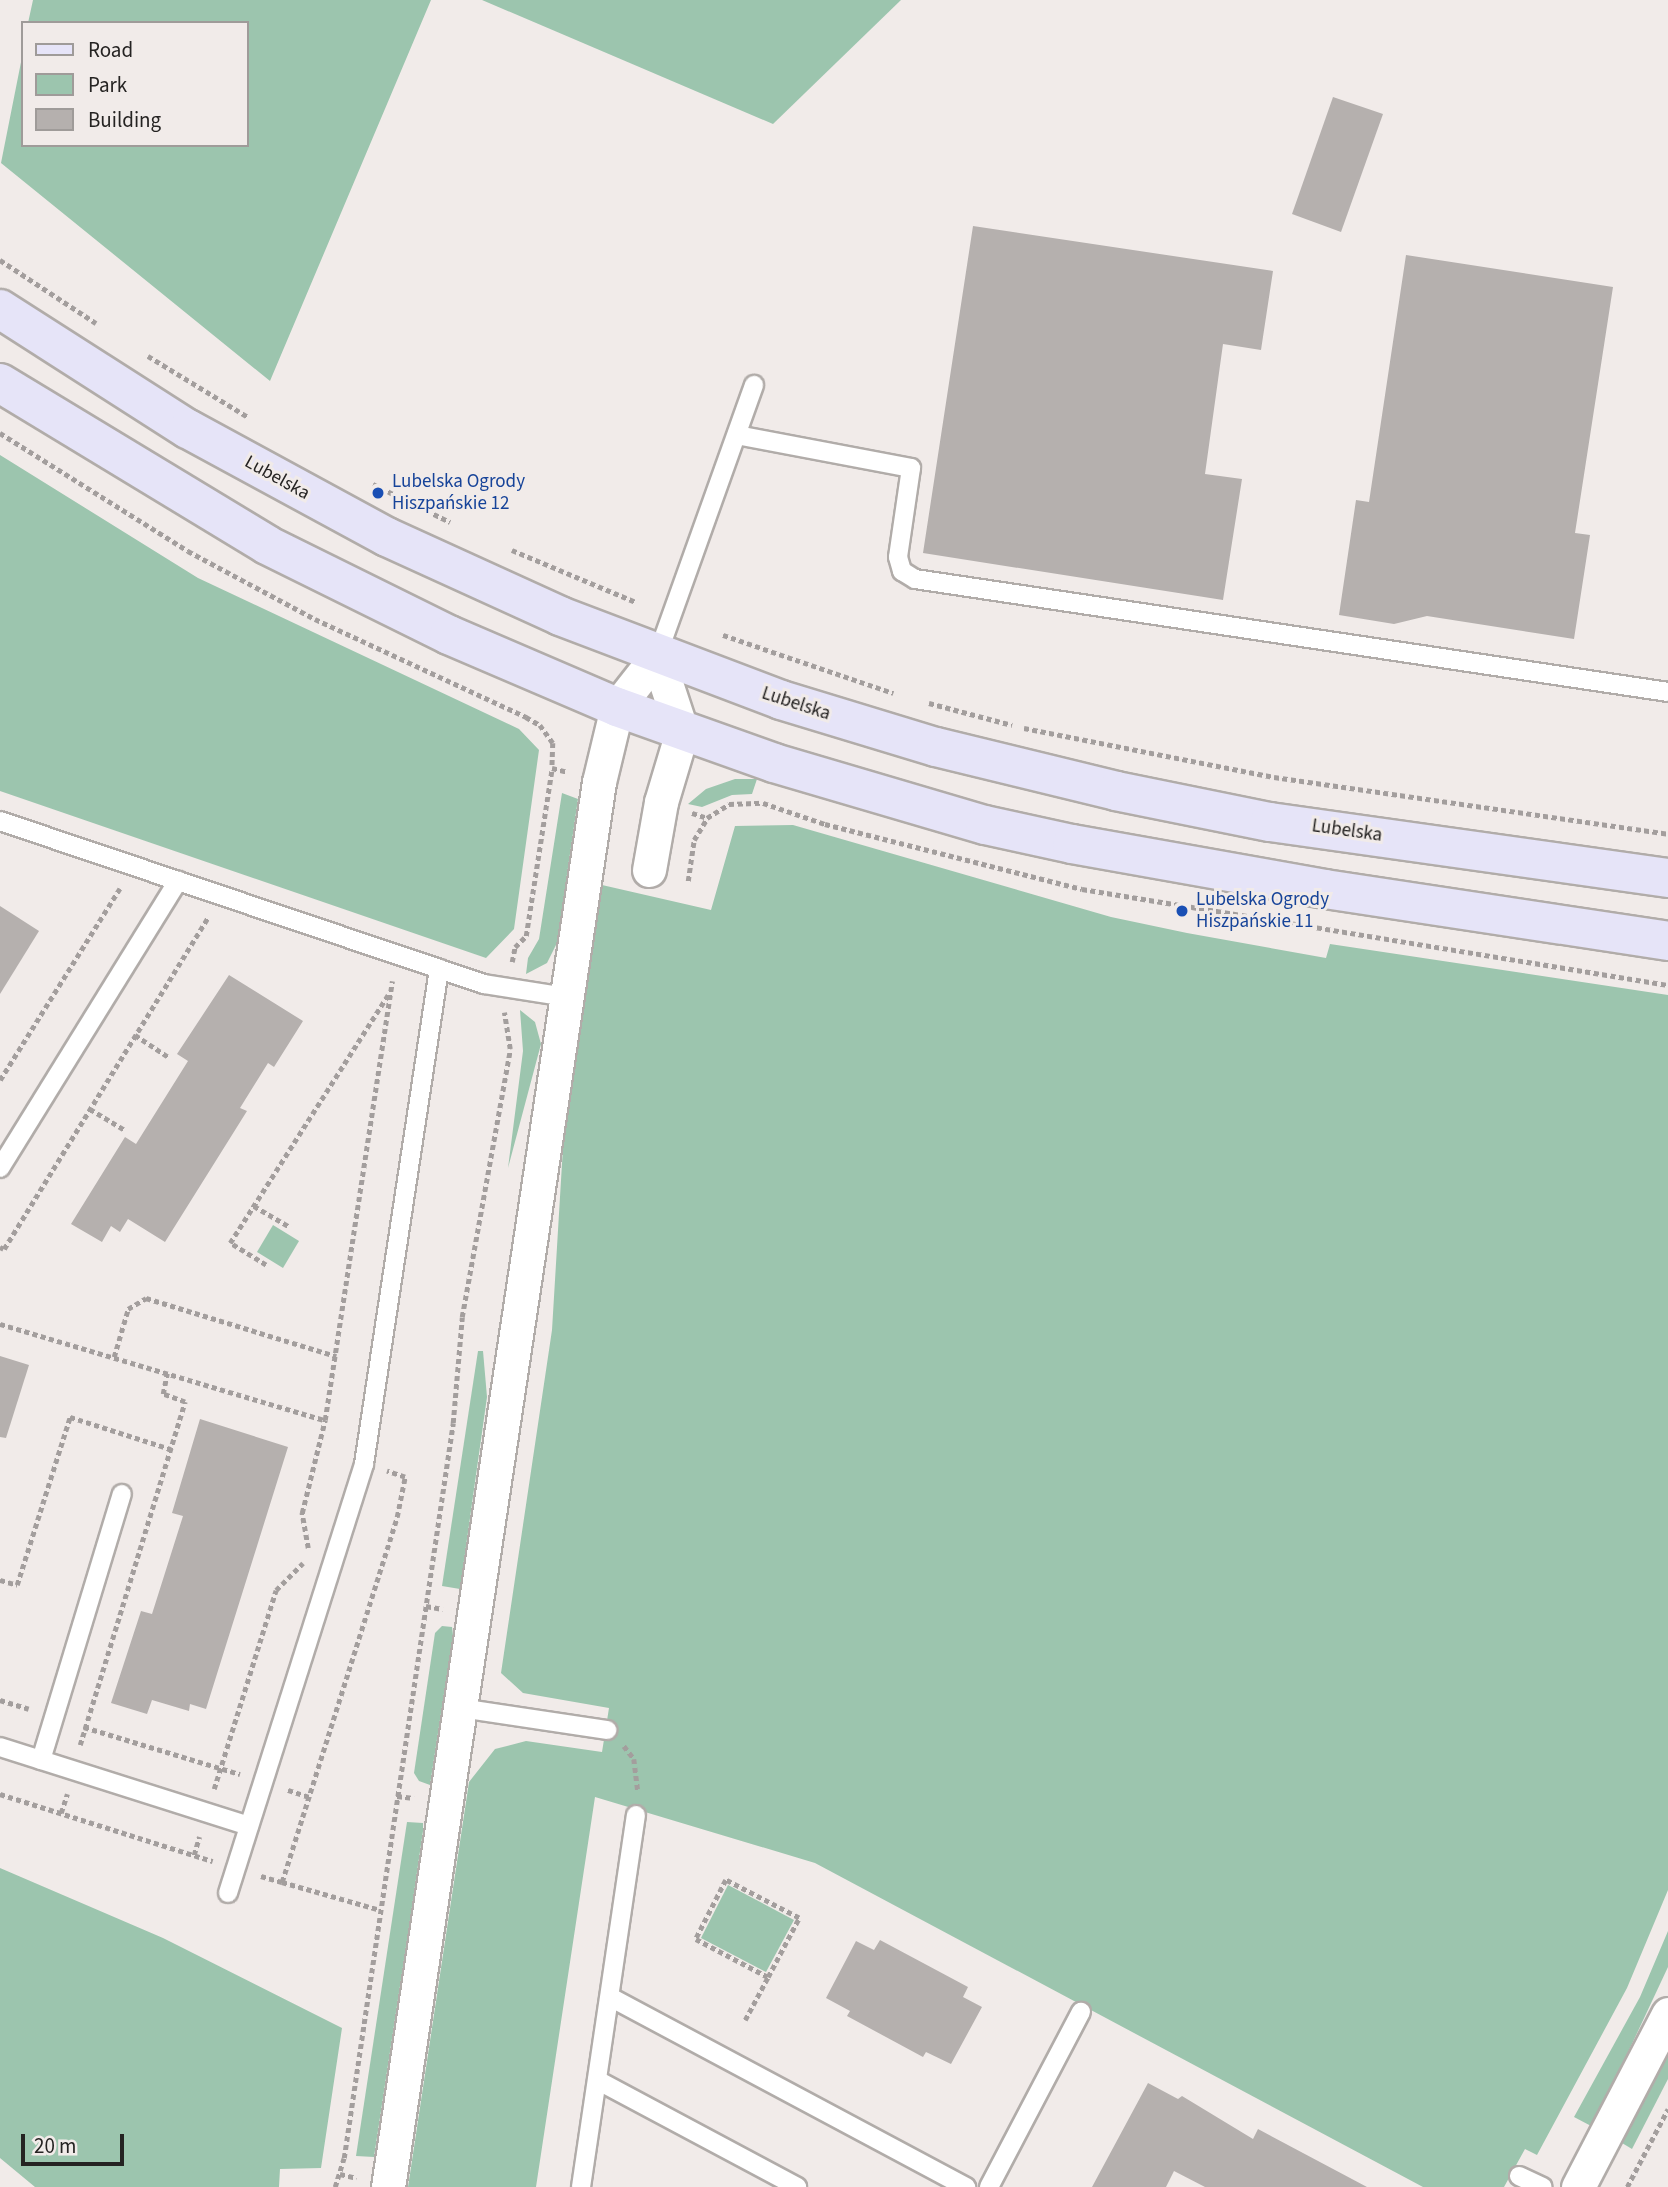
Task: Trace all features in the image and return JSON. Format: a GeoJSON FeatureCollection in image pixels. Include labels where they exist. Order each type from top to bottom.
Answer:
{"type":"FeatureCollection","features":[{"type":"Feature","properties":{"kind":"main road","name":"Lubelska"},"geometry":{"type":"LineString","coordinates":[[0,309],[188,429],[387,537],[657,656],[856,724],[1034,772],[1270,822],[1350,831],[1668,878]]}},
{"type":"Feature","properties":{"kind":"main road"},"geometry":{"type":"LineString","coordinates":[[0,383],[267,545],[449,635],[682,732],[985,825],[1343,892],[1668,941]]}},
{"type":"Feature","properties":{"kind":"main road"},"geometry":{"type":"LineString","coordinates":[[1343,892],[1359,877],[1362,864],[1362,852],[1350,831]]}},
{"type":"Feature","properties":{"kind":"street"},"geometry":{"type":"LineString","coordinates":[[388,2187],[599,782],[617,707],[657,656]]}},
{"type":"Feature","properties":{"kind":"street"},"geometry":{"type":"LineString","coordinates":[[649,870],[661,802],[682,732],[657,656]]}},
{"type":"Feature","properties":{"kind":"street"},"geometry":{"type":"LineString","coordinates":[[1578,2187],[1668,2014]]}},
{"type":"Feature","properties":{"kind":"lane"},"geometry":{"type":"LineString","coordinates":[[657,656],[754,385]]}},
{"type":"Feature","properties":{"kind":"lane"},"geometry":{"type":"LineString","coordinates":[[737,435],[911,468],[898,556],[902,571],[915,579],[1668,692]]}},
{"type":"Feature","properties":{"kind":"lane"},"geometry":{"type":"LineString","coordinates":[[0,821],[439,969],[508,988],[566,997]]}},
{"type":"Feature","properties":{"kind":"lane"},"geometry":{"type":"LineString","coordinates":[[0,1168],[178,881]]}},
{"type":"Feature","properties":{"kind":"lane"},"geometry":{"type":"LineString","coordinates":[[228,1893],[364,1464],[439,969]]}},
{"type":"Feature","properties":{"kind":"lane"},"geometry":{"type":"LineString","coordinates":[[41,1760],[122,1494]]}},
{"type":"Feature","properties":{"kind":"lane"},"geometry":{"type":"LineString","coordinates":[[460,1708],[607,1730]]}},
{"type":"Feature","properties":{"kind":"lane"},"geometry":{"type":"LineString","coordinates":[[0,1747],[249,1826]]}},
{"type":"Feature","properties":{"kind":"lane"},"geometry":{"type":"LineString","coordinates":[[581,2187],[636,1815]]}},
{"type":"Feature","properties":{"kind":"lane"},"geometry":{"type":"LineString","coordinates":[[610,1997],[966,2187]]}},
{"type":"Feature","properties":{"kind":"lane"},"geometry":{"type":"LineString","coordinates":[[989,2187],[1081,2012]]}},
{"type":"Feature","properties":{"kind":"lane"},"geometry":{"type":"LineString","coordinates":[[597,2080],[797,2187]]}},
{"type":"Feature","properties":{"kind":"lane"},"geometry":{"type":"LineString","coordinates":[[1519,2176],[1543,2187]]}},
{"type":"Feature","properties":{"kind":"path"},"geometry":{"type":"LineString","coordinates":[[0,260],[103,328]]}},
{"type":"Feature","properties":{"kind":"path"},"geometry":{"type":"LineString","coordinates":[[135,349],[254,420]]}},
{"type":"Feature","properties":{"kind":"path"},"geometry":{"type":"LineString","coordinates":[[362,479],[463,528]]}},
{"type":"Feature","properties":{"kind":"path"},"geometry":{"type":"LineString","coordinates":[[504,547],[670,617],[897,694]]}},
{"type":"Feature","properties":{"kind":"path"},"geometry":{"type":"LineString","coordinates":[[920,701],[1164,758],[1668,834]]}},
{"type":"Feature","properties":{"kind":"path"},"geometry":{"type":"LineString","coordinates":[[335,2187],[344,2158],[457,1395],[464,1303],[510,1049],[503,1023],[508,988],[515,947],[526,936],[552,768]]}},
{"type":"Feature","properties":{"kind":"path"},"geometry":{"type":"LineString","coordinates":[[688,881],[694,840],[707,818]]}},
{"type":"Feature","properties":{"kind":"path"},"geometry":{"type":"LineString","coordinates":[[0,1080],[122,884]]}},
{"type":"Feature","properties":{"kind":"path"},"geometry":{"type":"LineString","coordinates":[[0,1247],[4,1249],[210,914]]}},
{"type":"Feature","properties":{"kind":"path"},"geometry":{"type":"LineString","coordinates":[[0,1700],[220,1768],[276,1590],[302,1566],[307,1555],[302,1513],[325,1420],[336,1356],[393,977]]}},
{"type":"Feature","properties":{"kind":"path"},"geometry":{"type":"LineString","coordinates":[[266,1265],[230,1243],[391,992]]}},
{"type":"Feature","properties":{"kind":"path"},"geometry":{"type":"LineString","coordinates":[[135,1035],[170,1058]]}},
{"type":"Feature","properties":{"kind":"path"},"geometry":{"type":"LineString","coordinates":[[90,1109],[125,1130]]}},
{"type":"Feature","properties":{"kind":"path"},"geometry":{"type":"LineString","coordinates":[[254,1206],[290,1227]]}},
{"type":"Feature","properties":{"kind":"path"},"geometry":{"type":"LineString","coordinates":[[114,1357],[128,1309],[146,1298],[336,1356]]}},
{"type":"Feature","properties":{"kind":"path"},"geometry":{"type":"LineString","coordinates":[[0,1324],[325,1420]]}},
{"type":"Feature","properties":{"kind":"path"},"geometry":{"type":"LineString","coordinates":[[61,1813],[185,1402],[163,1394],[167,1373]]}},
{"type":"Feature","properties":{"kind":"path"},"geometry":{"type":"LineString","coordinates":[[0,1580],[17,1585],[70,1417],[171,1449]]}},
{"type":"Feature","properties":{"kind":"path"},"geometry":{"type":"LineString","coordinates":[[607,1730],[634,1759],[636,1815]]}},
{"type":"Feature","properties":{"kind":"path"},"geometry":{"type":"LineString","coordinates":[[745,2021],[768,1978],[799,1918],[726,1880],[696,1939],[768,1978]]}},
{"type":"Feature","properties":{"kind":"path"},"geometry":{"type":"LineString","coordinates":[[282,1882],[380,1910]]}},
{"type":"Feature","properties":{"kind":"path"},"geometry":{"type":"LineString","coordinates":[[1627,2187],[1668,2109]]}},
{"type":"Feature","properties":{"kind":"path"},"geometry":{"type":"LineString","coordinates":[[1627,2160],[1638,2166]]}},
{"type":"Feature","properties":{"kind":"green space"},"geometry":{"type":"Polygon","coordinates":[[[33,0],[431,0],[270,381],[1,163],[21,62],[21,147],[248,147],[248,21],[28,21],[33,0]]]}},
{"type":"Feature","properties":{"kind":"green space"},"geometry":{"type":"Polygon","coordinates":[[[482,0],[901,0],[773,124],[482,0]]]}},
{"type":"Feature","properties":{"kind":"green space"},"geometry":{"type":"Polygon","coordinates":[[[0,455],[198,578],[519,729],[539,750],[514,929],[486,958],[0,791],[0,455]]]}},
{"type":"Feature","properties":{"kind":"green space"},"geometry":{"type":"Polygon","coordinates":[[[735,779],[757,779],[752,794],[732,795],[702,807],[688,804],[706,789],[735,779]]]}},
{"type":"Feature","properties":{"kind":"green space"},"geometry":{"type":"Polygon","coordinates":[[[562,793],[578,799],[557,943],[547,963],[526,974],[528,958],[539,939],[562,793]]]}},
{"type":"Feature","properties":{"kind":"green space"},"geometry":{"type":"Polygon","coordinates":[[[793,825],[1111,917],[1187,933],[1326,958],[1330,944],[1668,995],[1668,1890],[1627,1988],[1537,2155],[1525,2149],[1504,2187],[1423,2187],[815,1863],[595,1797],[536,2187],[408,2187],[469,1782],[495,1749],[526,1741],[602,1752],[609,1708],[523,1693],[501,1673],[552,1330],[563,1147],[602,885],[711,910],[735,826],[793,825]]]}},
{"type":"Feature","properties":{"kind":"green space"},"geometry":{"type":"Polygon","coordinates":[[[520,1010],[535,1022],[541,1044],[508,1168],[523,1051],[520,1010]]]}},
{"type":"Feature","properties":{"kind":"green space"},"geometry":{"type":"Polygon","coordinates":[[[273,1225],[299,1241],[283,1268],[257,1252],[273,1225]]]}},
{"type":"Feature","properties":{"kind":"green space"},"geometry":{"type":"Polygon","coordinates":[[[478,1351],[483,1351],[487,1397],[460,1589],[442,1586],[478,1351]]]}},
{"type":"Feature","properties":{"kind":"green space"},"geometry":{"type":"Polygon","coordinates":[[[442,1626],[452,1627],[453,1635],[430,1785],[419,1781],[414,1773],[435,1633],[442,1626]]]}},
{"type":"Feature","properties":{"kind":"green space"},"geometry":{"type":"Polygon","coordinates":[[[407,1822],[423,1823],[423,1831],[374,2157],[356,2156],[407,1822]]]}},
{"type":"Feature","properties":{"kind":"green space"},"geometry":{"type":"Polygon","coordinates":[[[0,1868],[163,1938],[342,2028],[321,2168],[280,2169],[279,2187],[35,2187],[0,2158],[0,1868]]]}},
{"type":"Feature","properties":{"kind":"green space"},"geometry":{"type":"Polygon","coordinates":[[[728,1885],[794,1920],[766,1972],[701,1938],[728,1885]]]}},
{"type":"Feature","properties":{"kind":"green space"},"geometry":{"type":"Polygon","coordinates":[[[1668,1931],[1668,1967],[1593,2127],[1574,2117],[1640,1997],[1668,1931]]]}},
{"type":"Feature","properties":{"kind":"green space"},"geometry":{"type":"Polygon","coordinates":[[[1668,2049],[1668,2079],[1632,2149],[1622,2143],[1668,2049]]]}},
{"type":"Feature","properties":{"kind":"building"},"geometry":{"type":"Polygon","coordinates":[[[1333,97],[1383,114],[1341,232],[1292,214],[1333,97]]]}},
{"type":"Feature","properties":{"kind":"building"},"geometry":{"type":"Polygon","coordinates":[[[973,226],[1273,271],[1261,350],[1223,344],[1205,474],[1242,479],[1223,600],[923,553],[973,226]]]}},
{"type":"Feature","properties":{"kind":"building"},"geometry":{"type":"Polygon","coordinates":[[[1406,255],[1613,287],[1575,533],[1590,535],[1574,639],[1427,616],[1394,624],[1339,615],[1356,500],[1369,502],[1406,255]]]}},
{"type":"Feature","properties":{"kind":"building"},"geometry":{"type":"Polygon","coordinates":[[[0,906],[39,931],[0,994],[0,906]]]}},
{"type":"Feature","properties":{"kind":"building"},"geometry":{"type":"Polygon","coordinates":[[[229,975],[303,1021],[274,1067],[268,1063],[240,1108],[247,1111],[165,1242],[128,1219],[120,1232],[111,1226],[102,1242],[71,1224],[125,1137],[136,1144],[188,1061],[177,1054],[229,975]]]}},
{"type":"Feature","properties":{"kind":"building"},"geometry":{"type":"Polygon","coordinates":[[[0,1356],[29,1365],[6,1438],[0,1437],[0,1356]]]}},
{"type":"Feature","properties":{"kind":"building"},"geometry":{"type":"Polygon","coordinates":[[[200,1419],[288,1447],[206,1709],[190,1704],[189,1711],[152,1700],[147,1714],[111,1703],[141,1611],[152,1614],[183,1516],[172,1513],[200,1419]]]}},
{"type":"Feature","properties":{"kind":"building"},"geometry":{"type":"Polygon","coordinates":[[[880,1940],[968,1987],[963,1997],[982,2007],[951,2064],[926,2052],[923,2057],[847,2016],[850,2011],[826,1998],[856,1941],[874,1950],[880,1940]]]}},
{"type":"Feature","properties":{"kind":"building"},"geometry":{"type":"Polygon","coordinates":[[[1148,2083],[1178,2099],[1182,2096],[1253,2139],[1258,2129],[1367,2187],[1205,2187],[1174,2171],[1166,2187],[1092,2187],[1148,2083]]]}},
{"type":"Feature","properties":{"kind":"place","name":"Lubelska Ogrody Hiszpańskie 12"},"geometry":{"type":"Point","coordinates":[378,493]}},
{"type":"Feature","properties":{"kind":"place","name":"Lubelska Ogrody Hiszpańskie 11"},"geometry":{"type":"Point","coordinates":[1182,911]}}]}
